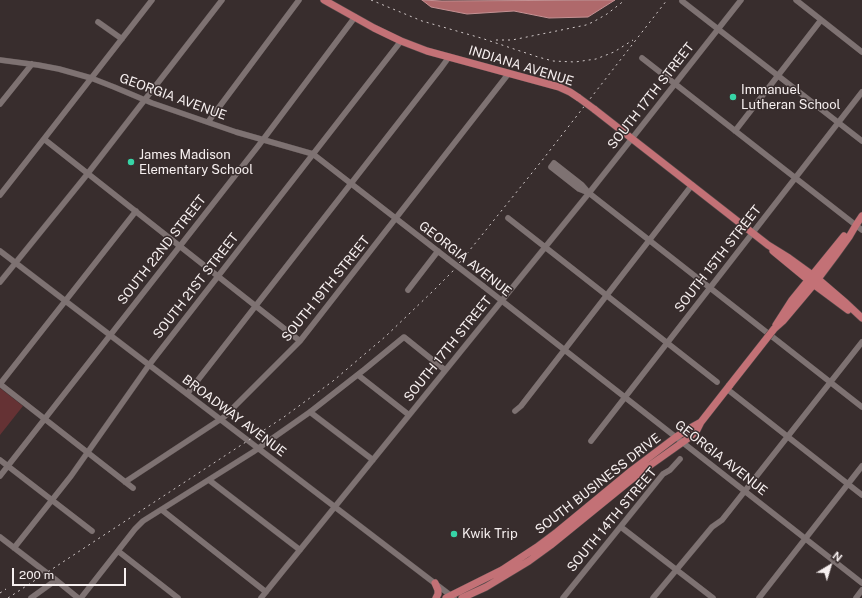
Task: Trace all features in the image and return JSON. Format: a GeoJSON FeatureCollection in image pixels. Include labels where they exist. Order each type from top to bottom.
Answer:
{"type":"FeatureCollection","features":[{"type":"Feature","properties":{"kind":"main road","name":"INDIANA AVENUE"},"geometry":{"type":"LineString","coordinates":[[324,0],[401,41],[448,57],[559,87],[570,92],[632,138],[768,245],[789,258],[813,280],[846,303],[862,318]]}},
{"type":"Feature","properties":{"kind":"main road"},"geometry":{"type":"LineString","coordinates":[[729,387],[774,329],[779,319],[836,255],[862,216]]}},
{"type":"Feature","properties":{"kind":"main road","name":"SOUTH BUSINESS DRIVE"},"geometry":{"type":"LineString","coordinates":[[462,598],[481,589],[529,561],[551,545],[642,471],[692,427],[701,422],[729,387]]}},
{"type":"Feature","properties":{"kind":"main road","name":"SOUTH BUSINESS DRIVE"},"geometry":{"type":"LineString","coordinates":[[450,597],[502,570],[537,547],[631,471],[679,440]]}},
{"type":"Feature","properties":{"kind":"main road"},"geometry":{"type":"LineString","coordinates":[[435,583],[438,590],[436,598]]}},
{"type":"Feature","properties":{"kind":"main road"},"geometry":{"type":"LineString","coordinates":[[472,598],[481,589]]}},
{"type":"Feature","properties":{"kind":"street"},"geometry":{"type":"LineString","coordinates":[[0,195],[152,0]]}},
{"type":"Feature","properties":{"kind":"street"},"geometry":{"type":"LineString","coordinates":[[0,282],[146,100],[222,0]]}},
{"type":"Feature","properties":{"kind":"street"},"geometry":{"type":"LineString","coordinates":[[208,122],[299,0]]}},
{"type":"Feature","properties":{"kind":"street","name":"SOUTH 17TH STREET"},"geometry":{"type":"LineString","coordinates":[[262,598],[589,193],[741,0]]}},
{"type":"Feature","properties":{"kind":"street"},"geometry":{"type":"LineString","coordinates":[[796,0],[862,52]]}},
{"type":"Feature","properties":{"kind":"street"},"geometry":{"type":"LineString","coordinates":[[682,1],[862,141]]}},
{"type":"Feature","properties":{"kind":"street","name":"SOUTH 22ND STREET"},"geometry":{"type":"LineString","coordinates":[[0,476],[263,140],[355,17]]}},
{"type":"Feature","properties":{"kind":"street"},"geometry":{"type":"LineString","coordinates":[[735,131],[821,20]]}},
{"type":"Feature","properties":{"kind":"street"},"geometry":{"type":"LineString","coordinates":[[98,22],[122,39]]}},
{"type":"Feature","properties":{"kind":"street","name":"SOUTH 21ST STREET"},"geometry":{"type":"LineString","coordinates":[[14,548],[88,453],[148,365],[401,41]]}},
{"type":"Feature","properties":{"kind":"street"},"geometry":{"type":"LineString","coordinates":[[187,394],[441,68],[448,57]]}},
{"type":"Feature","properties":{"kind":"street"},"geometry":{"type":"LineString","coordinates":[[642,58],[862,230]]}},
{"type":"Feature","properties":{"kind":"street","name":"GEORGIA AVENUE"},"geometry":{"type":"LineString","coordinates":[[0,60],[59,69],[92,78],[146,100],[236,132],[313,154],[862,583]]}},
{"type":"Feature","properties":{"kind":"street"},"geometry":{"type":"LineString","coordinates":[[0,104],[32,64]]}},
{"type":"Feature","properties":{"kind":"street","name":"SOUTH 19TH STREET"},"geometry":{"type":"LineString","coordinates":[[125,482],[226,416],[300,341],[509,73]]}},
{"type":"Feature","properties":{"kind":"street","name":"SOUTH 15TH STREET"},"geometry":{"type":"LineString","coordinates":[[591,441],[862,92]]}},
{"type":"Feature","properties":{"kind":"street"},"geometry":{"type":"LineString","coordinates":[[44,139],[300,341]]}},
{"type":"Feature","properties":{"kind":"street"},"geometry":{"type":"LineString","coordinates":[[589,193],[579,190],[551,168],[554,163],[582,185],[589,193],[862,406]]}},
{"type":"Feature","properties":{"kind":"street"},"geometry":{"type":"LineString","coordinates":[[515,411],[521,406],[692,185]]}},
{"type":"Feature","properties":{"kind":"street"},"geometry":{"type":"LineString","coordinates":[[133,488],[0,384],[136,211]]}},
{"type":"Feature","properties":{"kind":"street"},"geometry":{"type":"LineString","coordinates":[[508,218],[717,382]]}},
{"type":"Feature","properties":{"kind":"street","name":"BROADWAY AVENUE"},"geometry":{"type":"LineString","coordinates":[[0,251],[435,583],[450,597]]}},
{"type":"Feature","properties":{"kind":"street"},"geometry":{"type":"LineString","coordinates":[[408,290],[438,251]]}},
{"type":"Feature","properties":{"kind":"street"},"geometry":{"type":"LineString","coordinates":[[81,598],[143,521],[209,480],[310,412],[404,337],[445,370]]}},
{"type":"Feature","properties":{"kind":"street"},"geometry":{"type":"LineString","coordinates":[[653,598],[712,527],[722,520],[745,492],[862,342]]}},
{"type":"Feature","properties":{"kind":"street"},"geometry":{"type":"LineString","coordinates":[[358,375],[409,415]]}},
{"type":"Feature","properties":{"kind":"street"},"geometry":{"type":"LineString","coordinates":[[729,387],[788,437],[862,495]]}},
{"type":"Feature","properties":{"kind":"street"},"geometry":{"type":"LineString","coordinates":[[310,412],[372,460]]}},
{"type":"Feature","properties":{"kind":"street","name":"SOUTH 14TH STREET"},"geometry":{"type":"LineString","coordinates":[[563,598],[621,528],[663,474],[670,470],[680,459]]}},
{"type":"Feature","properties":{"kind":"street"},"geometry":{"type":"LineString","coordinates":[[0,460],[92,531]]}},
{"type":"Feature","properties":{"kind":"street"},"geometry":{"type":"LineString","coordinates":[[759,598],[862,466]]}},
{"type":"Feature","properties":{"kind":"street"},"geometry":{"type":"LineString","coordinates":[[209,480],[300,550]]}},
{"type":"Feature","properties":{"kind":"street"},"geometry":{"type":"LineString","coordinates":[[162,510],[266,592]]}},
{"type":"Feature","properties":{"kind":"street"},"geometry":{"type":"LineString","coordinates":[[621,528],[713,598]]}},
{"type":"Feature","properties":{"kind":"street"},"geometry":{"type":"LineString","coordinates":[[0,537],[78,598]]}},
{"type":"Feature","properties":{"kind":"street"},"geometry":{"type":"LineString","coordinates":[[118,551],[178,598]]}},
{"type":"Feature","properties":{"kind":"street"},"geometry":{"type":"LineString","coordinates":[[30,598],[56,580]]}},
{"type":"Feature","properties":{"kind":"street"},"geometry":{"type":"LineString","coordinates":[[856,598],[862,590]]}},
{"type":"Feature","properties":{"kind":"shaded area"},"geometry":{"type":"Polygon","coordinates":[[[422,0],[615,0],[588,17],[549,18],[514,11],[467,14],[431,7],[422,0]]]}},
{"type":"Feature","properties":{"kind":"shaded area"},"geometry":{"type":"Polygon","coordinates":[[[0,388],[23,406],[0,435],[0,388]]]}},
{"type":"Feature","properties":{"kind":"railway"},"geometry":{"type":"LineString","coordinates":[[371,0],[422,21],[553,61],[575,62],[596,59],[614,52],[633,40]]}},
{"type":"Feature","properties":{"kind":"railway"},"geometry":{"type":"LineString","coordinates":[[496,40],[512,40],[586,25],[607,14],[625,0]]}},
{"type":"Feature","properties":{"kind":"railway"},"geometry":{"type":"LineString","coordinates":[[8,598],[284,417],[333,381],[386,336],[452,272],[544,158],[667,0]]}},
{"type":"Feature","properties":{"kind":"railway"},"geometry":{"type":"LineString","coordinates":[[0,593],[6,589]]}},
{"type":"Feature","properties":{"kind":"place","name":"Immanuel Lutheran School"},"geometry":{"type":"Point","coordinates":[733,97]}},
{"type":"Feature","properties":{"kind":"place","name":"James Madison Elementary School"},"geometry":{"type":"Point","coordinates":[131,162]}},
{"type":"Feature","properties":{"kind":"place","name":"Kwik Trip"},"geometry":{"type":"Point","coordinates":[454,534]}}]}
